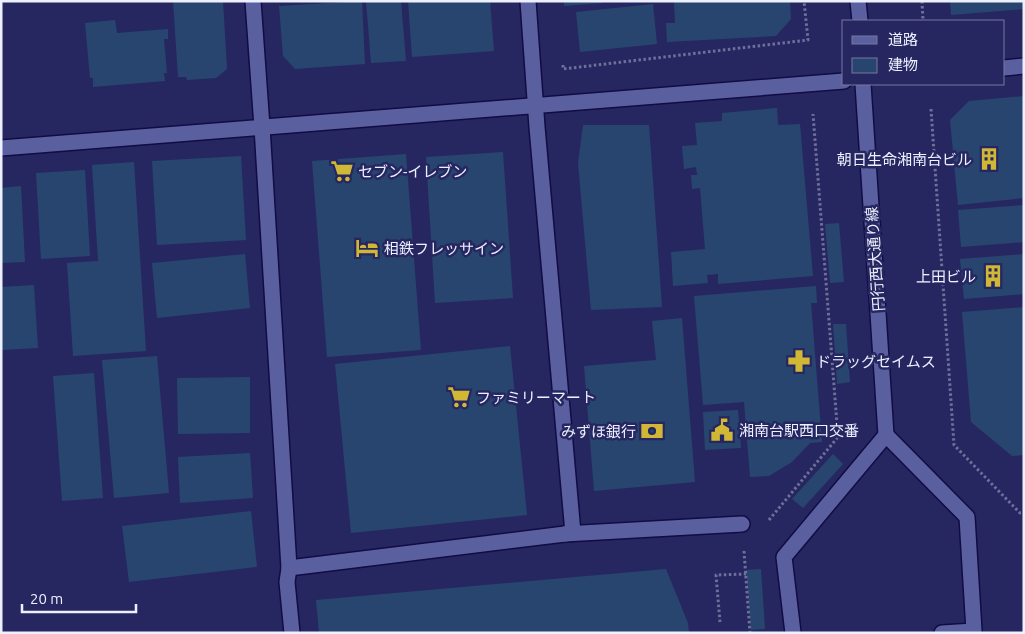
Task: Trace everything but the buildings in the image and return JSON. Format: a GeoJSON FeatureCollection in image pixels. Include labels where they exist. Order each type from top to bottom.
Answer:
{"type":"FeatureCollection","features":[{"type":"Feature","properties":{"kind":"street"},"geometry":{"type":"LineString","coordinates":[[253,1],[288,568],[287,582],[292,633]]}},
{"type":"Feature","properties":{"kind":"street"},"geometry":{"type":"LineString","coordinates":[[288,568],[573,533],[535,105],[528,1]]}},
{"type":"Feature","properties":{"kind":"street"},"geometry":{"type":"LineString","coordinates":[[858,1],[860,20]]}},
{"type":"Feature","properties":{"kind":"street"},"geometry":{"type":"LineString","coordinates":[[1005,68],[1024,66]]}},
{"type":"Feature","properties":{"kind":"street"},"geometry":{"type":"LineString","coordinates":[[1,148],[842,81]]}},
{"type":"Feature","properties":{"kind":"street","name":"円行西大通り線"},"geometry":{"type":"LineString","coordinates":[[863,85],[886,435]]}},
{"type":"Feature","properties":{"kind":"street"},"geometry":{"type":"LineString","coordinates":[[792,633],[784,557],[886,435],[968,517],[974,631],[942,633]]}},
{"type":"Feature","properties":{"kind":"street"},"geometry":{"type":"LineString","coordinates":[[560,534],[742,524]]}},
{"type":"Feature","properties":{"kind":"path"},"geometry":{"type":"LineString","coordinates":[[562,62],[563,69],[808,40],[804,1]]}},
{"type":"Feature","properties":{"kind":"path"},"geometry":{"type":"LineString","coordinates":[[922,1],[924,20]]}},
{"type":"Feature","properties":{"kind":"path"},"geometry":{"type":"LineString","coordinates":[[931,109],[954,445],[1020,513],[1024,513]]}},
{"type":"Feature","properties":{"kind":"path"},"geometry":{"type":"LineString","coordinates":[[769,520],[838,437],[813,114]]}},
{"type":"Feature","properties":{"kind":"path"},"geometry":{"type":"LineString","coordinates":[[742,524],[750,633]]}},
{"type":"Feature","properties":{"kind":"path"},"geometry":{"type":"LineString","coordinates":[[720,622],[716,575],[746,574]]}},
{"type":"Feature","properties":{"kind":"place","name":"朝日生命湘南台ビル"},"geometry":{"type":"Point","coordinates":[989,159]}},
{"type":"Feature","properties":{"kind":"place","name":"セブン-イレブン"},"geometry":{"type":"Point","coordinates":[342,171]}},
{"type":"Feature","properties":{"kind":"place","name":"相鉄フレッサイン"},"geometry":{"type":"Point","coordinates":[367,248]}},
{"type":"Feature","properties":{"kind":"place","name":"上田ビル"},"geometry":{"type":"Point","coordinates":[993,276]}},
{"type":"Feature","properties":{"kind":"place","name":"ドラッグセイムス"},"geometry":{"type":"Point","coordinates":[799,361]}},
{"type":"Feature","properties":{"kind":"place","name":"ファミリーマート"},"geometry":{"type":"Point","coordinates":[459,397]}},
{"type":"Feature","properties":{"kind":"place","name":"湘南台駅西口交番"},"geometry":{"type":"Point","coordinates":[722,430]}},
{"type":"Feature","properties":{"kind":"place","name":"みずほ銀行"},"geometry":{"type":"Point","coordinates":[652,431]}}]}
